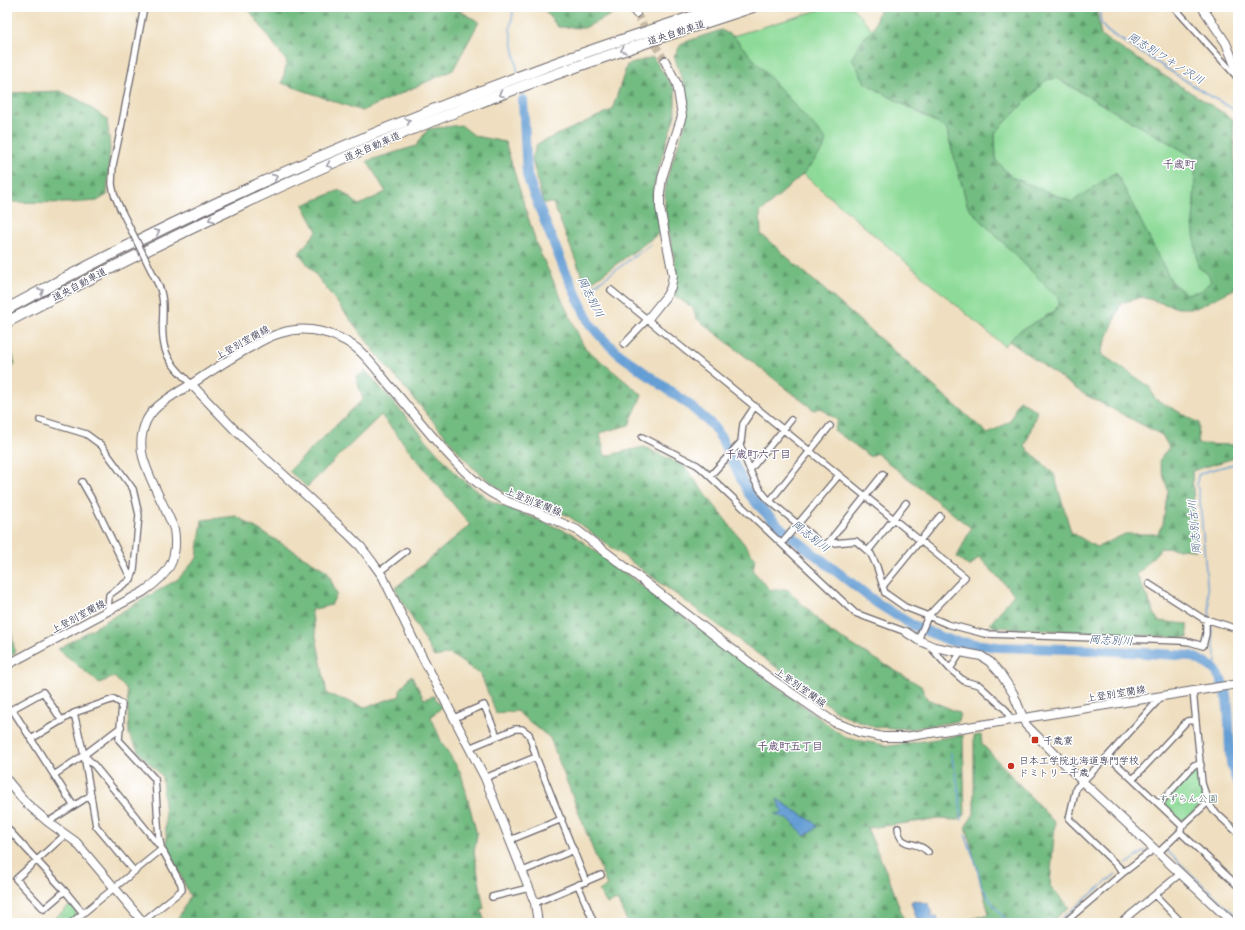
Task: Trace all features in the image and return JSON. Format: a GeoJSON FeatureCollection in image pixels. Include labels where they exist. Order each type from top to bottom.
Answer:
{"type":"FeatureCollection","features":[{"type":"Feature","properties":{"kind":"highway","name":"道央自動車道"},"geometry":{"type":"LineString","coordinates":[[7,310],[71,274],[209,206],[303,164],[537,70],[621,40],[722,7]]}},
{"type":"Feature","properties":{"kind":"highway","name":"道央自動車道"},"geometry":{"type":"LineString","coordinates":[[7,322],[99,273],[200,224],[395,136],[469,106],[555,74],[625,49],[753,7]]}},
{"type":"Feature","properties":{"kind":"main road"},"geometry":{"type":"LineString","coordinates":[[1202,7],[1226,43],[1238,73]]}},
{"type":"Feature","properties":{"kind":"main road"},"geometry":{"type":"LineString","coordinates":[[647,320],[671,287],[673,275],[660,208],[660,193],[662,178],[682,116],[677,84],[665,61]]}},
{"type":"Feature","properties":{"kind":"main road","name":"上登別室蘭線"},"geometry":{"type":"LineString","coordinates":[[7,665],[154,585],[167,572],[173,559],[175,539],[174,529],[143,457],[141,438],[146,422],[153,411],[162,402],[244,351],[270,336],[281,332],[303,329],[315,330],[337,337],[356,348],[373,365],[455,462],[480,486],[501,499],[544,515],[577,530],[770,678],[834,722],[859,732],[882,736],[904,737],[1238,684]]}},
{"type":"Feature","properties":{"kind":"main road"},"geometry":{"type":"LineString","coordinates":[[191,384],[234,430],[356,543],[379,572],[485,778],[535,903],[538,923]]}},
{"type":"Feature","properties":{"kind":"main road"},"geometry":{"type":"LineString","coordinates":[[906,632],[920,636],[934,647],[981,656],[990,662],[1013,692],[1026,725],[1083,782],[1233,923]]}},
{"type":"Feature","properties":{"kind":"main road"},"geometry":{"type":"LineString","coordinates":[[7,780],[26,803],[48,822],[76,842],[142,923]]}},
{"type":"Feature","properties":{"kind":"street"},"geometry":{"type":"LineString","coordinates":[[144,7],[113,165],[112,184],[114,194],[120,208],[162,291],[162,338],[165,350],[170,361],[191,384]]}},
{"type":"Feature","properties":{"kind":"street"},"geometry":{"type":"LineString","coordinates":[[1174,7],[1238,78]]}},
{"type":"Feature","properties":{"kind":"street"},"geometry":{"type":"LineString","coordinates":[[611,290],[965,577],[928,617],[920,636]]}},
{"type":"Feature","properties":{"kind":"street"},"geometry":{"type":"LineString","coordinates":[[624,344],[647,320]]}},
{"type":"Feature","properties":{"kind":"street"},"geometry":{"type":"LineString","coordinates":[[710,476],[739,446],[741,442],[743,424],[755,406]]}},
{"type":"Feature","properties":{"kind":"street"},"geometry":{"type":"LineString","coordinates":[[40,420],[86,434],[101,445],[133,489],[139,515],[134,570],[131,579],[109,595],[108,610]]}},
{"type":"Feature","properties":{"kind":"street"},"geometry":{"type":"LineString","coordinates":[[750,470],[791,420]]}},
{"type":"Feature","properties":{"kind":"street"},"geometry":{"type":"LineString","coordinates":[[770,501],[830,426]]}},
{"type":"Feature","properties":{"kind":"street"},"geometry":{"type":"LineString","coordinates":[[642,437],[697,465],[783,541],[854,613],[906,632]]}},
{"type":"Feature","properties":{"kind":"street"},"geometry":{"type":"LineString","coordinates":[[739,446],[753,480],[764,496],[822,544],[856,541],[871,554],[877,566],[885,592],[905,607],[928,617],[947,624],[985,634],[1181,641],[1203,646],[1206,634],[1206,620]]}},
{"type":"Feature","properties":{"kind":"street"},"geometry":{"type":"LineString","coordinates":[[828,543],[883,474]]}},
{"type":"Feature","properties":{"kind":"street"},"geometry":{"type":"LineString","coordinates":[[783,541],[839,475]]}},
{"type":"Feature","properties":{"kind":"street"},"geometry":{"type":"LineString","coordinates":[[82,482],[131,579]]}},
{"type":"Feature","properties":{"kind":"street"},"geometry":{"type":"LineString","coordinates":[[868,551],[906,503]]}},
{"type":"Feature","properties":{"kind":"street"},"geometry":{"type":"LineString","coordinates":[[883,586],[940,516]]}},
{"type":"Feature","properties":{"kind":"street"},"geometry":{"type":"LineString","coordinates":[[379,572],[406,551]]}},
{"type":"Feature","properties":{"kind":"street"},"geometry":{"type":"LineString","coordinates":[[1149,584],[1206,620],[1238,630]]}},
{"type":"Feature","properties":{"kind":"street"},"geometry":{"type":"LineString","coordinates":[[934,647],[933,650],[950,669],[964,681],[979,685],[1006,710],[1011,721]]}},
{"type":"Feature","properties":{"kind":"street"},"geometry":{"type":"LineString","coordinates":[[950,669],[961,652]]}},
{"type":"Feature","properties":{"kind":"street"},"geometry":{"type":"LineString","coordinates":[[1193,691],[1202,783],[1208,802],[1213,810],[1238,833]]}},
{"type":"Feature","properties":{"kind":"street"},"geometry":{"type":"LineString","coordinates":[[62,721],[43,692],[10,710],[31,739],[73,805]]}},
{"type":"Feature","properties":{"kind":"street"},"geometry":{"type":"LineString","coordinates":[[1124,872],[1069,819],[1076,788],[1108,756],[1162,696]]}},
{"type":"Feature","properties":{"kind":"street"},"geometry":{"type":"LineString","coordinates":[[31,739],[74,713],[114,699],[122,704],[119,740],[155,780],[159,836],[162,849]]}},
{"type":"Feature","properties":{"kind":"street"},"geometry":{"type":"LineString","coordinates":[[454,718],[484,705],[497,736]]}},
{"type":"Feature","properties":{"kind":"street"},"geometry":{"type":"LineString","coordinates":[[74,713],[84,756],[96,826],[134,871]]}},
{"type":"Feature","properties":{"kind":"street"},"geometry":{"type":"LineString","coordinates":[[1133,779],[1187,721],[1196,720]]}},
{"type":"Feature","properties":{"kind":"street"},"geometry":{"type":"LineString","coordinates":[[54,775],[84,756],[121,727]]}},
{"type":"Feature","properties":{"kind":"street"},"geometry":{"type":"LineString","coordinates":[[469,748],[518,729],[526,731],[529,734],[536,757],[586,882]]}},
{"type":"Feature","properties":{"kind":"street"},"geometry":{"type":"LineString","coordinates":[[84,756],[94,765],[162,849],[181,884],[182,890],[142,923]]}},
{"type":"Feature","properties":{"kind":"street"},"geometry":{"type":"LineString","coordinates":[[1108,756],[1159,804],[1181,829],[1238,886]]}},
{"type":"Feature","properties":{"kind":"street"},"geometry":{"type":"LineString","coordinates":[[485,778],[536,757]]}},
{"type":"Feature","properties":{"kind":"street"},"geometry":{"type":"LineString","coordinates":[[1159,804],[1194,765],[1201,765]]}},
{"type":"Feature","properties":{"kind":"street"},"geometry":{"type":"LineString","coordinates":[[48,822],[90,795]]}},
{"type":"Feature","properties":{"kind":"street"},"geometry":{"type":"LineString","coordinates":[[1064,923],[1124,872],[1156,851],[1208,802]]}},
{"type":"Feature","properties":{"kind":"street"},"geometry":{"type":"LineString","coordinates":[[510,840],[562,819]]}},
{"type":"Feature","properties":{"kind":"street"},"geometry":{"type":"LineString","coordinates":[[7,828],[65,891],[83,913]]}},
{"type":"Feature","properties":{"kind":"street"},"geometry":{"type":"LineString","coordinates":[[898,828],[899,837],[902,841],[921,846],[928,852]]}},
{"type":"Feature","properties":{"kind":"street"},"geometry":{"type":"LineString","coordinates":[[65,891],[44,909],[16,879],[66,834]]}},
{"type":"Feature","properties":{"kind":"street"},"geometry":{"type":"LineString","coordinates":[[71,923],[162,849]]}},
{"type":"Feature","properties":{"kind":"street"},"geometry":{"type":"LineString","coordinates":[[523,871],[574,850]]}},
{"type":"Feature","properties":{"kind":"street"},"geometry":{"type":"LineString","coordinates":[[1120,923],[1180,874]]}},
{"type":"Feature","properties":{"kind":"street"},"geometry":{"type":"LineString","coordinates":[[535,903],[601,875]]}},
{"type":"Feature","properties":{"kind":"street"},"geometry":{"type":"LineString","coordinates":[[578,885],[594,923]]}},
{"type":"Feature","properties":{"kind":"street"},"geometry":{"type":"LineString","coordinates":[[492,897],[529,888]]}},
{"type":"Feature","properties":{"kind":"street"},"geometry":{"type":"LineString","coordinates":[[1155,895],[1182,923]]}},
{"type":"Feature","properties":{"kind":"street"},"geometry":{"type":"LineString","coordinates":[[1128,917],[1133,923]]}},
{"type":"Feature","properties":{"kind":"green space"},"geometry":{"type":"Polygon","coordinates":[[[247,7],[453,7],[479,22],[453,70],[362,111],[282,83],[287,62],[247,7]]]}},
{"type":"Feature","properties":{"kind":"green space"},"geometry":{"type":"Polygon","coordinates":[[[542,7],[622,7],[615,13],[584,28],[558,27],[542,7]]]}},
{"type":"Feature","properties":{"kind":"green space"},"geometry":{"type":"Polygon","coordinates":[[[829,7],[852,7],[873,30],[862,40],[865,83],[946,128],[968,207],[1052,292],[1058,296],[1060,303],[1055,311],[1018,332],[1004,346],[803,174],[823,150],[733,36],[829,7]]]}},
{"type":"Feature","properties":{"kind":"green space"},"geometry":{"type":"Polygon","coordinates":[[[880,7],[1096,7],[1101,36],[1233,119],[1238,232],[1238,287],[1196,308],[1178,308],[1142,297],[1121,303],[1101,354],[1149,386],[1155,399],[1199,423],[1198,444],[1238,445],[1238,457],[1192,471],[1196,550],[1161,548],[1137,575],[1158,621],[1187,624],[1188,638],[995,627],[990,624],[1014,594],[979,557],[970,567],[957,557],[971,528],[876,453],[871,457],[834,430],[838,421],[821,408],[814,410],[696,318],[693,308],[673,295],[677,275],[665,210],[665,191],[668,175],[685,125],[688,97],[674,56],[682,43],[721,30],[733,36],[826,140],[823,150],[803,174],[760,213],[761,234],[988,434],[1010,421],[1019,400],[1037,411],[1025,447],[1054,474],[1071,532],[1096,547],[1125,534],[1157,534],[1163,524],[1168,490],[1159,461],[1169,447],[1162,435],[1082,393],[1009,341],[1018,332],[1055,311],[1059,303],[1058,296],[1052,292],[968,207],[946,128],[865,83],[852,58],[862,40],[873,30],[880,7]],[[1056,78],[1046,80],[995,133],[996,160],[1011,177],[1072,202],[1116,172],[1172,283],[1186,294],[1201,291],[1211,281],[1208,274],[1198,267],[1193,225],[1196,158],[1056,78]]]}},
{"type":"Feature","properties":{"kind":"green space"},"geometry":{"type":"Polygon","coordinates":[[[653,57],[675,90],[675,115],[653,190],[661,232],[586,286],[553,203],[543,203],[532,159],[537,144],[612,110],[627,65],[653,57]]]}},
{"type":"Feature","properties":{"kind":"green space"},"geometry":{"type":"Polygon","coordinates":[[[1056,78],[1196,158],[1193,225],[1211,281],[1201,291],[1186,294],[1172,283],[1116,173],[1072,202],[1011,177],[996,160],[995,133],[1046,80],[1056,78]]]}},
{"type":"Feature","properties":{"kind":"green space"},"geometry":{"type":"Polygon","coordinates":[[[60,91],[79,100],[107,119],[110,148],[107,195],[97,201],[70,203],[7,202],[7,93],[60,91]]]}},
{"type":"Feature","properties":{"kind":"green space"},"geometry":{"type":"Polygon","coordinates":[[[461,125],[475,136],[505,142],[537,246],[584,347],[642,395],[629,425],[600,433],[605,456],[644,447],[684,466],[755,558],[753,571],[770,590],[787,589],[832,633],[921,686],[927,699],[960,713],[958,721],[910,729],[874,727],[839,713],[567,515],[511,498],[471,466],[383,362],[299,253],[317,231],[303,205],[340,190],[359,205],[386,192],[367,161],[416,146],[428,129],[461,125]]]}},
{"type":"Feature","properties":{"kind":"green space"},"geometry":{"type":"Polygon","coordinates":[[[7,333],[15,364],[7,377],[7,333]]]}},
{"type":"Feature","properties":{"kind":"green space"},"geometry":{"type":"Polygon","coordinates":[[[366,371],[458,476],[491,501],[571,533],[846,738],[890,746],[963,735],[965,815],[958,820],[938,819],[867,828],[889,878],[905,923],[628,923],[617,900],[607,904],[599,891],[607,886],[550,738],[516,711],[496,713],[481,675],[450,654],[434,657],[395,588],[470,525],[381,415],[307,487],[289,471],[363,399],[356,378],[366,371]]]}},
{"type":"Feature","properties":{"kind":"green space"},"geometry":{"type":"Polygon","coordinates":[[[236,516],[327,571],[337,594],[331,605],[311,610],[327,694],[365,707],[400,696],[400,690],[411,675],[424,699],[434,696],[442,707],[431,717],[442,743],[461,773],[477,835],[474,852],[484,909],[481,910],[485,923],[176,923],[190,896],[167,846],[162,776],[141,755],[129,735],[127,690],[114,677],[99,683],[58,649],[178,579],[197,558],[202,520],[236,516]]]}},
{"type":"Feature","properties":{"kind":"green space"},"geometry":{"type":"Polygon","coordinates":[[[7,605],[15,653],[7,658],[7,605]]]}},
{"type":"Feature","properties":{"kind":"green space"},"geometry":{"type":"Polygon","coordinates":[[[981,735],[982,744],[1055,823],[1050,886],[1069,907],[1050,923],[958,923],[989,914],[966,826],[974,814],[974,736],[981,735]]]}},
{"type":"Feature","properties":{"kind":"green space","name":"すずらん公園"},"geometry":{"type":"Polygon","coordinates":[[[1194,770],[1199,773],[1204,797],[1203,802],[1187,819],[1180,820],[1165,806],[1165,802],[1194,770]]]}},
{"type":"Feature","properties":{"kind":"green space"},"geometry":{"type":"Polygon","coordinates":[[[71,905],[76,912],[76,915],[65,923],[52,923],[51,921],[71,905]]]}},
{"type":"Feature","properties":{"kind":"water"},"geometry":{"type":"Polygon","coordinates":[[[777,799],[815,823],[817,827],[805,836],[791,821],[775,814],[783,813],[777,799]]]}},
{"type":"Feature","properties":{"kind":"water"},"geometry":{"type":"Polygon","coordinates":[[[914,900],[929,904],[932,911],[931,917],[937,917],[939,923],[918,923],[911,902],[914,900]]]}},
{"type":"Feature","properties":{"kind":"waterway","name":"岡志別川"},"geometry":{"type":"LineString","coordinates":[[514,7],[510,29],[518,73]]}},
{"type":"Feature","properties":{"kind":"waterway","name":"岡志別ワキノ沢川"},"geometry":{"type":"LineString","coordinates":[[1099,7],[1101,24],[1107,31],[1238,112]]}},
{"type":"Feature","properties":{"kind":"waterway","name":"岡志別川"},"geometry":{"type":"LineString","coordinates":[[522,91],[523,100]]}},
{"type":"Feature","properties":{"kind":"waterway","name":"岡志別川"},"geometry":{"type":"LineString","coordinates":[[523,100],[527,175],[565,271],[590,324],[619,354],[688,404],[712,425],[721,438],[749,494],[782,529],[877,603],[912,625],[951,641],[998,647],[1099,650],[1191,656],[1207,664],[1215,670],[1221,679],[1225,690],[1229,714],[1231,762],[1238,783]]}},
{"type":"Feature","properties":{"kind":"waterway"},"geometry":{"type":"LineString","coordinates":[[587,291],[651,244]]}},
{"type":"Feature","properties":{"kind":"waterway","name":"岡志別古川"},"geometry":{"type":"LineString","coordinates":[[1210,618],[1200,501],[1197,483],[1198,475],[1207,471],[1238,463]]}},
{"type":"Feature","properties":{"kind":"waterway","name":"岡志別古川"},"geometry":{"type":"LineString","coordinates":[[1211,625],[1216,661],[1214,670]]}},
{"type":"Feature","properties":{"kind":"waterway"},"geometry":{"type":"LineString","coordinates":[[951,753],[958,786],[962,820]]}},
{"type":"Feature","properties":{"kind":"waterway"},"geometry":{"type":"LineString","coordinates":[[965,834],[977,867],[981,885],[992,903],[1005,919],[1004,923]]}},
{"type":"Feature","properties":{"kind":"waterway"},"geometry":{"type":"LineString","coordinates":[[1127,864],[1146,850]]}},
{"type":"Feature","properties":{"kind":"waterway"},"geometry":{"type":"LineString","coordinates":[[1167,851],[1238,918]]}},
{"type":"Feature","properties":{"kind":"waterway"},"geometry":{"type":"LineString","coordinates":[[1056,923],[1116,874]]}},
{"type":"Feature","properties":{"kind":"tunnel"},"geometry":{"type":"LineString","coordinates":[[636,13],[665,61]]}},
{"type":"Feature","properties":{"kind":"place","name":"千歳寮"},"geometry":{"type":"Point","coordinates":[1035,740]}},
{"type":"Feature","properties":{"kind":"place","name":"日本工学院北海道専門学校 ドミトリー千歳"},"geometry":{"type":"Point","coordinates":[1011,766]}},
{"type":"Feature","properties":{"kind":"district","name":"千歳町"},"geometry":{"type":"Point","coordinates":[1179,164]}},
{"type":"Feature","properties":{"kind":"district","name":"千歳町六丁目"},"geometry":{"type":"Point","coordinates":[758,454]}},
{"type":"Feature","properties":{"kind":"district","name":"千歳町五丁目"},"geometry":{"type":"Point","coordinates":[790,746]}}]}
